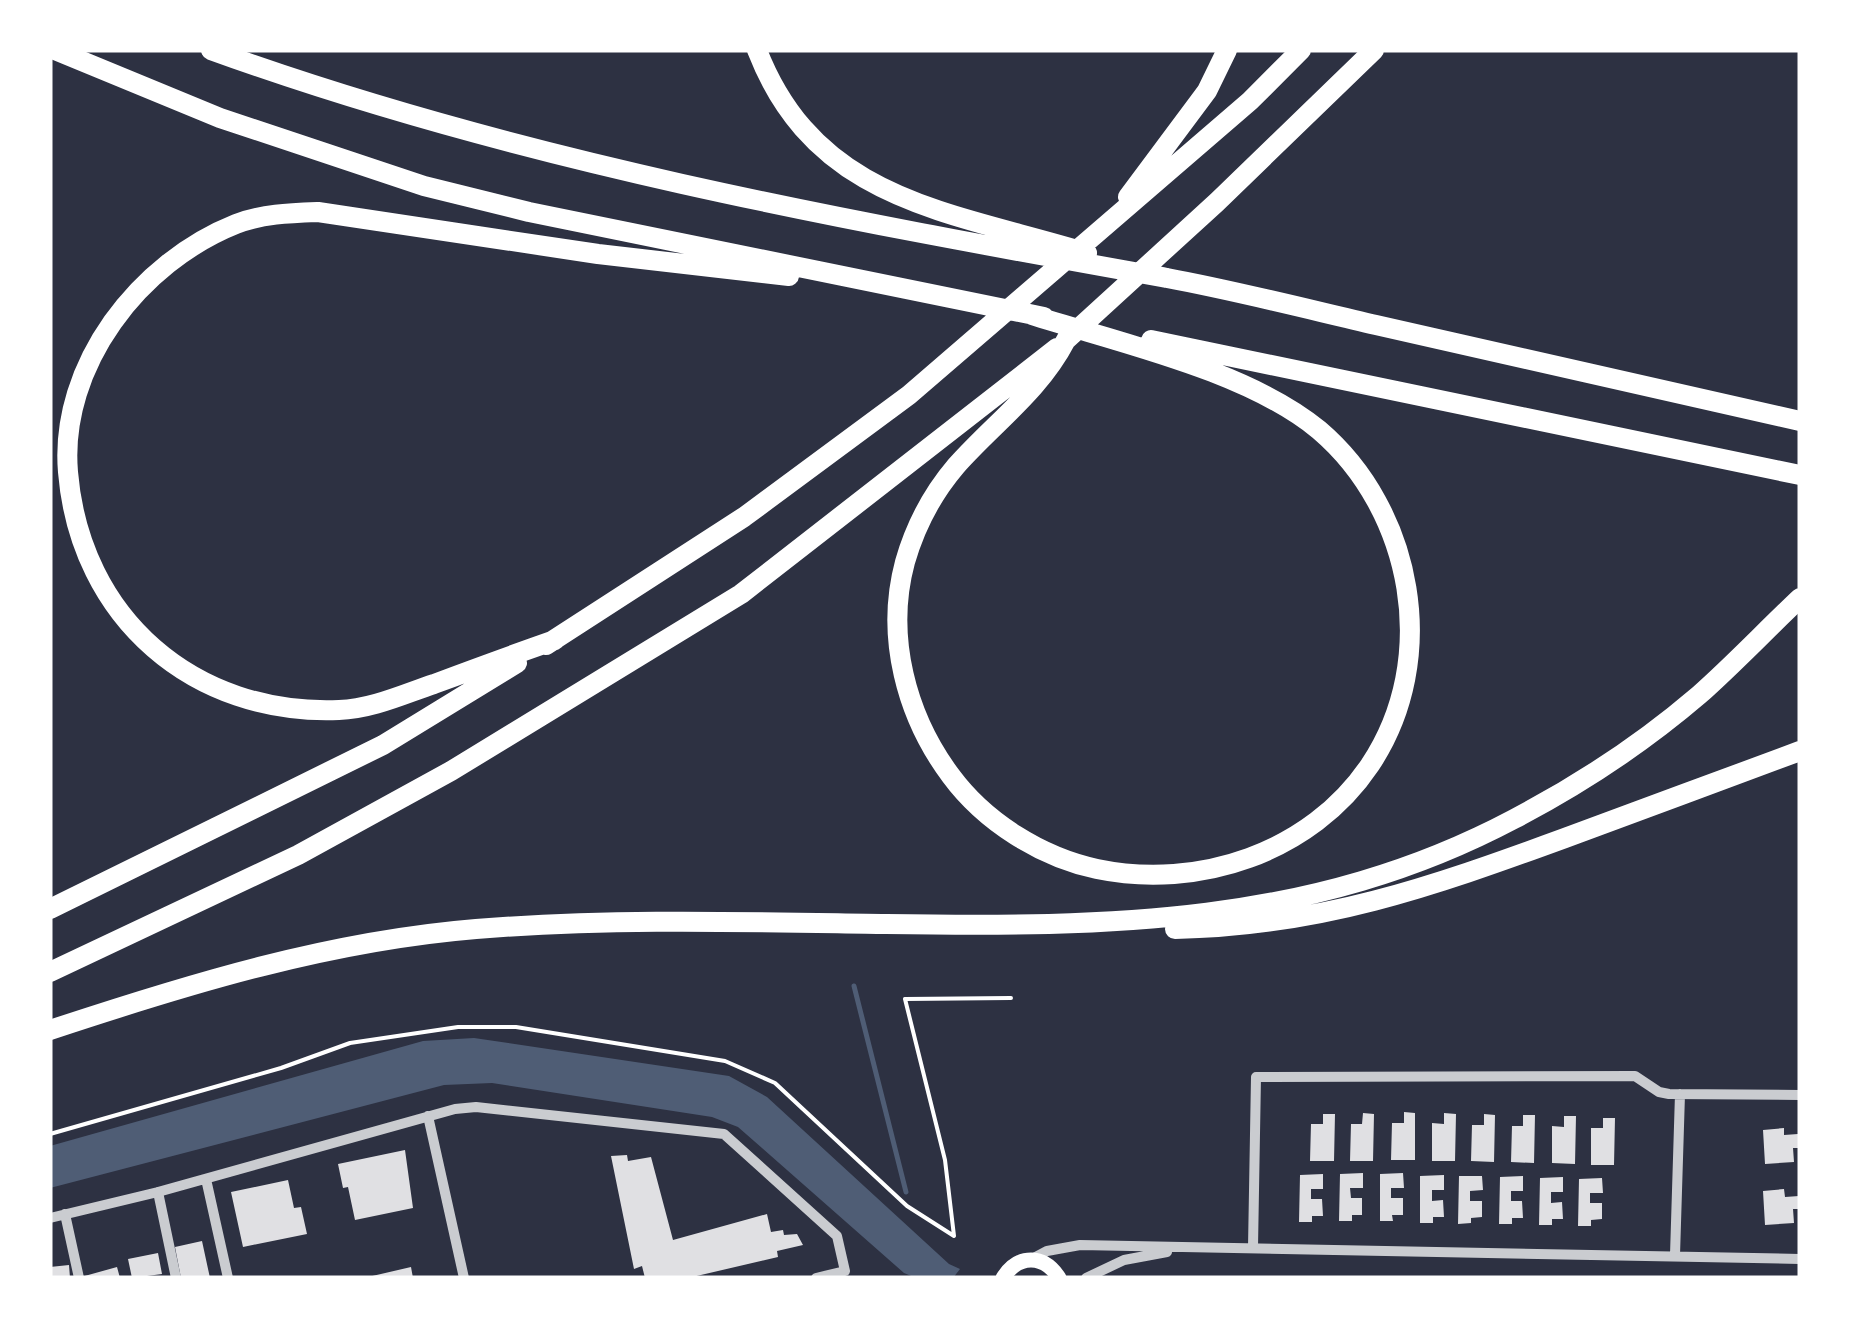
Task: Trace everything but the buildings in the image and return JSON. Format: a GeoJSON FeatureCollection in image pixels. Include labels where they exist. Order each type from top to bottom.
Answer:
{"type":"FeatureCollection","features":[{"type":"Feature","properties":{"kind":"highway"},"geometry":{"type":"LineString","coordinates":[[55,50],[220,118],[424,186],[529,212],[1800,475]]}},
{"type":"Feature","properties":{"kind":"highway"},"geometry":{"type":"LineString","coordinates":[[211,50],[304,84],[516,145],[739,198],[1170,278],[1800,421]]}},
{"type":"Feature","properties":{"kind":"highway"},"geometry":{"type":"LineString","coordinates":[[756,50],[786,108],[857,178],[925,208],[1088,254],[1114,270]]}},
{"type":"Feature","properties":{"kind":"highway"},"geometry":{"type":"LineString","coordinates":[[1104,229],[1207,90],[1227,50]]}},
{"type":"Feature","properties":{"kind":"highway"},"geometry":{"type":"LineString","coordinates":[[50,909],[383,744],[555,640],[744,517],[909,395],[1250,101],[1301,50]]}},
{"type":"Feature","properties":{"kind":"highway"},"geometry":{"type":"LineString","coordinates":[[50,972],[298,855],[452,772],[741,594],[1066,340],[1374,50]]}},
{"type":"Feature","properties":{"kind":"highway"},"geometry":{"type":"LineString","coordinates":[[555,640],[389,700],[344,710],[302,710],[248,700],[189,676],[156,652],[128,622],[97,575],[73,508],[68,468],[70,427],[79,390],[98,348],[126,302],[164,264],[238,223],[318,212],[598,254],[929,293]]}},
{"type":"Feature","properties":{"kind":"highway"},"geometry":{"type":"LineString","coordinates":[[1032,314],[1193,366],[1286,406],[1344,454],[1371,487],[1400,554],[1408,592],[1410,641],[1405,681],[1393,718],[1370,764],[1315,823],[1283,844],[1208,871],[1168,876],[1125,874],[1079,865],[1013,834],[956,783],[941,762],[914,714],[904,678],[898,606],[913,537],[932,500],[956,467],[1032,390],[1052,366],[1066,340]]}},
{"type":"Feature","properties":{"kind":"highway"},"geometry":{"type":"LineString","coordinates":[[1108,924],[1211,914],[1363,881],[1511,821],[1642,739],[1700,694],[1800,598]]}},
{"type":"Feature","properties":{"kind":"highway"},"geometry":{"type":"LineString","coordinates":[[50,1030],[144,999],[303,955],[472,930],[659,922],[1108,924],[1165,930],[1240,928],[1310,917],[1410,894],[1800,751]]}},
{"type":"Feature","properties":{"kind":"main road"},"geometry":{"type":"LineString","coordinates":[[1001,1276],[1012,1265],[1032,1259],[1052,1267],[1059,1278]]}},
{"type":"Feature","properties":{"kind":"street"},"geometry":{"type":"LineString","coordinates":[[1253,1247],[1256,1077],[1634,1076],[1659,1092],[1800,1095]]}},
{"type":"Feature","properties":{"kind":"street"},"geometry":{"type":"LineString","coordinates":[[1675,1255],[1680,1094]]}},
{"type":"Feature","properties":{"kind":"street"},"geometry":{"type":"LineString","coordinates":[[50,1218],[476,1106],[724,1134],[837,1236],[844,1271],[816,1278]]}},
{"type":"Feature","properties":{"kind":"street"},"geometry":{"type":"LineString","coordinates":[[428,1116],[464,1278]]}},
{"type":"Feature","properties":{"kind":"street"},"geometry":{"type":"LineString","coordinates":[[206,1179],[228,1278]]}},
{"type":"Feature","properties":{"kind":"street"},"geometry":{"type":"LineString","coordinates":[[158,1192],[176,1278]]}},
{"type":"Feature","properties":{"kind":"street"},"geometry":{"type":"LineString","coordinates":[[65,1214],[79,1278]]}},
{"type":"Feature","properties":{"kind":"street"},"geometry":{"type":"LineString","coordinates":[[1032,1259],[1047,1251],[1080,1245],[1800,1259]]}},
{"type":"Feature","properties":{"kind":"street"},"geometry":{"type":"LineString","coordinates":[[1086,1278],[1124,1260],[1192,1247]]}},
{"type":"Feature","properties":{"kind":"path"},"geometry":{"type":"LineString","coordinates":[[50,1134],[281,1068],[350,1043],[458,1028],[516,1027],[726,1062],[775,1083],[908,1206],[954,1236],[945,1160],[905,999],[1011,998]]}},
{"type":"Feature","properties":{"kind":"water"},"geometry":{"type":"Polygon","coordinates":[[[474,1038],[729,1076],[767,1097],[949,1264],[960,1269],[953,1278],[916,1278],[904,1273],[738,1127],[712,1117],[492,1083],[444,1085],[50,1188],[50,1146],[423,1041],[474,1038]]]}},
{"type":"Feature","properties":{"kind":"waterway"},"geometry":{"type":"LineString","coordinates":[[854,986],[906,1192]]}}]}
